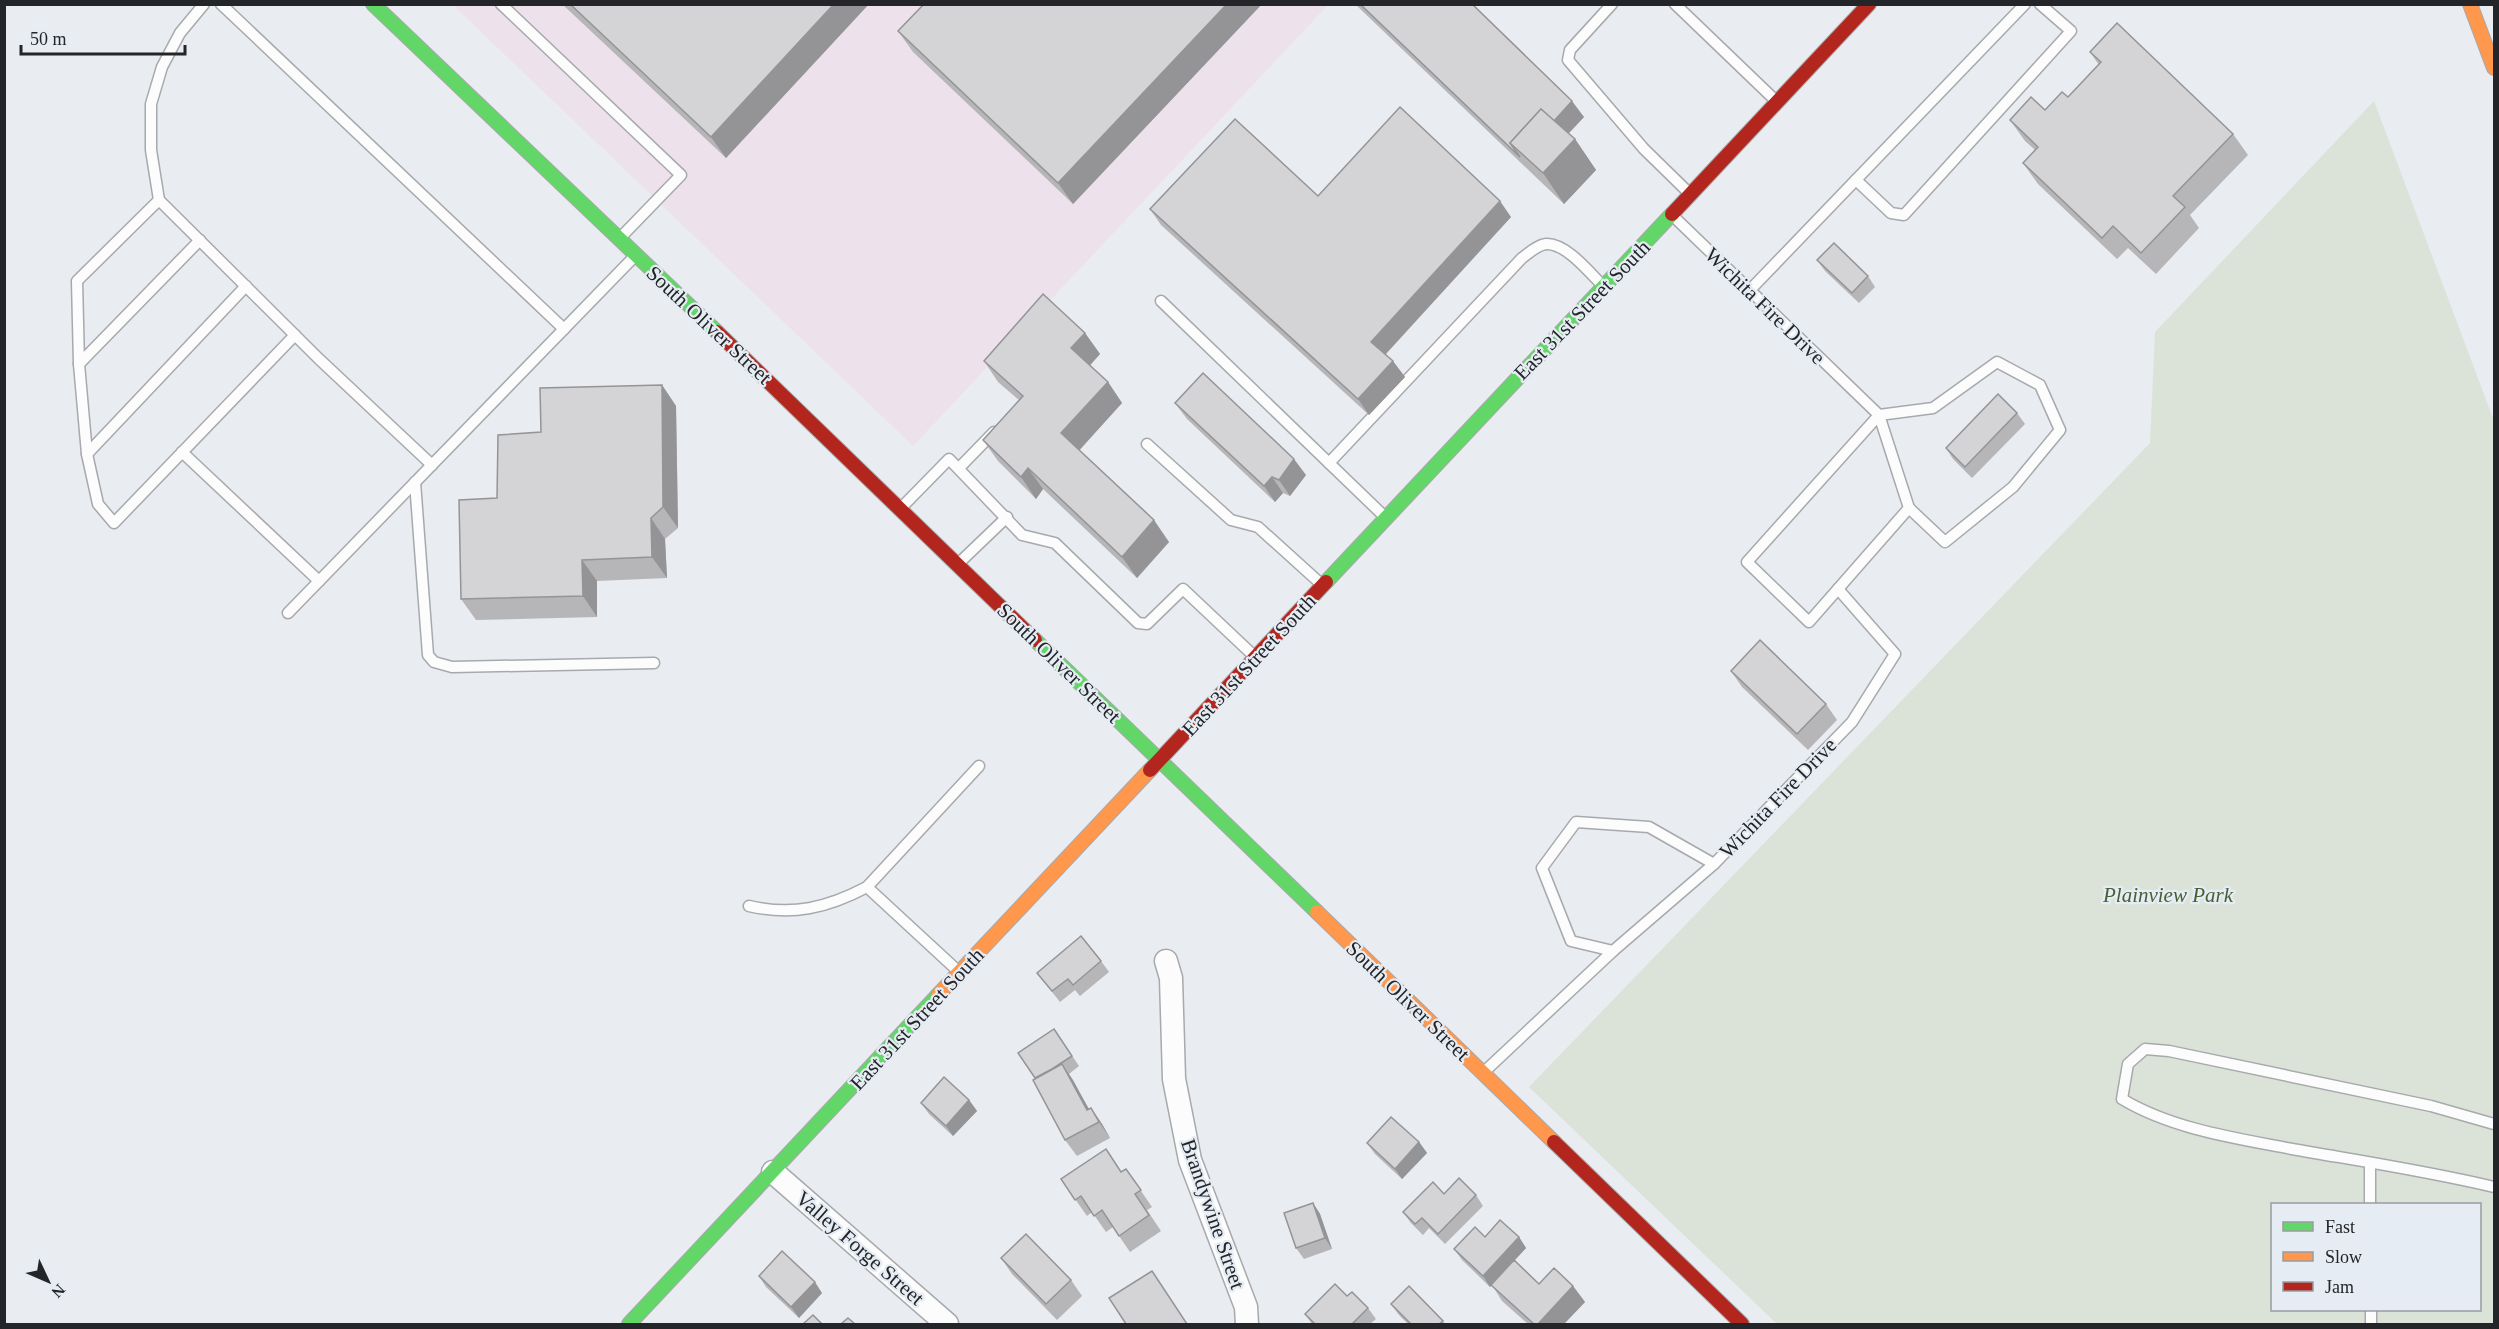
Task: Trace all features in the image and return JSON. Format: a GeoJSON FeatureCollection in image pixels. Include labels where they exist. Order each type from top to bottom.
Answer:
{"type":"FeatureCollection","features":[{"type":"Feature","properties":{"kind":"main road","name":"South Oliver Street"},"geometry":{"type":"LineString","coordinates":[[373,4],[958,564],[1742,1324]]}},
{"type":"Feature","properties":{"kind":"main road","name":"East 31st Street South"},"geometry":{"type":"LineString","coordinates":[[629,1324],[1869,4]]}},
{"type":"Feature","properties":{"kind":"main road"},"geometry":{"type":"LineString","coordinates":[[2470,4],[2494,68]]}},
{"type":"Feature","properties":{"kind":"street","name":"Brandywine Street"},"geometry":{"type":"LineString","coordinates":[[1166,961],[1171,978],[1174,1079],[1190,1160],[1246,1307],[1247,1324]]}},
{"type":"Feature","properties":{"kind":"street","name":"Valley Forge Street"},"geometry":{"type":"LineString","coordinates":[[773,1172],[947,1324]]}},
{"type":"Feature","properties":{"kind":"lane"},"geometry":{"type":"LineString","coordinates":[[204,4],[176,41],[162,66],[151,104],[151,150],[159,200],[295,335],[432,465]]}},
{"type":"Feature","properties":{"kind":"lane"},"geometry":{"type":"LineString","coordinates":[[221,4],[564,329]]}},
{"type":"Feature","properties":{"kind":"lane"},"geometry":{"type":"LineString","coordinates":[[501,4],[681,175],[618,239]]}},
{"type":"Feature","properties":{"kind":"lane"},"geometry":{"type":"LineString","coordinates":[[1612,4],[1570,50],[1568,60],[1644,149],[1690,195]]}},
{"type":"Feature","properties":{"kind":"lane"},"geometry":{"type":"LineString","coordinates":[[1675,4],[1778,102]]}},
{"type":"Feature","properties":{"kind":"lane"},"geometry":{"type":"LineString","coordinates":[[1749,291],[2025,4]]}},
{"type":"Feature","properties":{"kind":"lane"},"geometry":{"type":"LineString","coordinates":[[1856,180],[1891,213],[1904,215],[2071,31],[2040,4]]}},
{"type":"Feature","properties":{"kind":"lane"},"geometry":{"type":"LineString","coordinates":[[159,200],[76,281],[79,364],[87,454],[98,504],[114,523],[295,335]]}},
{"type":"Feature","properties":{"kind":"lane","name":"Wichita Fire Drive"},"geometry":{"type":"LineString","coordinates":[[1672,215],[1880,415]]}},
{"type":"Feature","properties":{"kind":"lane"},"geometry":{"type":"LineString","coordinates":[[79,364],[200,240]]}},
{"type":"Feature","properties":{"kind":"lane"},"geometry":{"type":"LineString","coordinates":[[1329,463],[1534,248],[1546,244],[1560,247],[1604,286]]}},
{"type":"Feature","properties":{"kind":"lane"},"geometry":{"type":"LineString","coordinates":[[288,614],[635,255]]}},
{"type":"Feature","properties":{"kind":"lane"},"geometry":{"type":"LineString","coordinates":[[87,454],[246,286]]}},
{"type":"Feature","properties":{"kind":"lane"},"geometry":{"type":"LineString","coordinates":[[1161,301],[1385,517]]}},
{"type":"Feature","properties":{"kind":"lane"},"geometry":{"type":"LineString","coordinates":[[1880,415],[1909,508],[1945,542],[2013,487],[2060,430],[2040,386],[1997,362],[1933,408],[1880,415],[1747,562],[1809,622],[1909,508]]}},
{"type":"Feature","properties":{"kind":"lane"},"geometry":{"type":"LineString","coordinates":[[958,468],[1001,424]]}},
{"type":"Feature","properties":{"kind":"lane"},"geometry":{"type":"LineString","coordinates":[[1147,444],[1231,520],[1258,527],[1323,585]]}},
{"type":"Feature","properties":{"kind":"lane"},"geometry":{"type":"LineString","coordinates":[[182,452],[319,581]]}},
{"type":"Feature","properties":{"kind":"lane"},"geometry":{"type":"LineString","coordinates":[[900,509],[949,459],[1022,535],[1055,543],[1138,623],[1147,624],[1183,589],[1256,658]]}},
{"type":"Feature","properties":{"kind":"lane"},"geometry":{"type":"LineString","coordinates":[[415,482],[428,655],[434,662],[452,667],[654,663]]}},
{"type":"Feature","properties":{"kind":"lane"},"geometry":{"type":"LineString","coordinates":[[958,564],[1007,517]]}},
{"type":"Feature","properties":{"kind":"lane","name":"Wichita Fire Drive"},"geometry":{"type":"LineString","coordinates":[[1613,951],[1571,941],[1542,868],[1576,822],[1649,827],[1714,864],[1852,722],[1895,654],[1838,589]]}},
{"type":"Feature","properties":{"kind":"lane"},"geometry":{"type":"LineString","coordinates":[[749,906],[776,912],[799,910],[838,901],[867,887],[979,766]]}},
{"type":"Feature","properties":{"kind":"lane"},"geometry":{"type":"LineString","coordinates":[[1483,1073],[1613,951],[1714,864]]}},
{"type":"Feature","properties":{"kind":"lane"},"geometry":{"type":"LineString","coordinates":[[867,887],[961,973]]}},
{"type":"Feature","properties":{"kind":"lane"},"geometry":{"type":"LineString","coordinates":[[2494,1124],[2431,1106],[2169,1051],[2145,1049],[2128,1064],[2122,1099],[2142,1111],[2226,1137],[2414,1168],[2494,1187]]}},
{"type":"Feature","properties":{"kind":"lane"},"geometry":{"type":"LineString","coordinates":[[2370,1162],[2370,1203]]}},
{"type":"Feature","properties":{"kind":"shaded area"},"geometry":{"type":"Polygon","coordinates":[[[453,5],[1328,5],[913,446],[453,5]]]}},
{"type":"Feature","properties":{"kind":"green space","name":"Plainview Park"},"geometry":{"type":"Polygon","coordinates":[[[2374,101],[2494,421],[2494,1324],[1777,1324],[1529,1087],[2150,443],[2155,332],[2374,101]]]}},
{"type":"Feature","properties":{"kind":"building"},"geometry":{"type":"Polygon","coordinates":[[[570,4],[834,4],[711,137],[570,4]]]}},
{"type":"Feature","properties":{"kind":"building"},"geometry":{"type":"Polygon","coordinates":[[[924,4],[1227,4],[1058,183],[898,31],[924,4]]]}},
{"type":"Feature","properties":{"kind":"building"},"geometry":{"type":"Polygon","coordinates":[[[1360,4],[1472,4],[1572,101],[1554,121],[1541,109],[1510,143],[1520,157],[1360,4]]]}},
{"type":"Feature","properties":{"kind":"building"},"geometry":{"type":"Polygon","coordinates":[[[2117,23],[2233,134],[2173,196],[2185,207],[2141,253],[2113,226],[2102,238],[2023,163],[2038,147],[2010,120],[2031,97],[2045,110],[2062,92],[2068,97],[2101,62],[2090,52],[2117,23]]]}},
{"type":"Feature","properties":{"kind":"building"},"geometry":{"type":"Polygon","coordinates":[[[1400,107],[1500,201],[1371,342],[1393,361],[1358,399],[1150,209],[1235,119],[1318,196],[1400,107]]]}},
{"type":"Feature","properties":{"kind":"building"},"geometry":{"type":"Polygon","coordinates":[[[1541,109],[1575,139],[1543,173],[1510,143],[1541,109]]]}},
{"type":"Feature","properties":{"kind":"building"},"geometry":{"type":"Polygon","coordinates":[[[1834,243],[1868,276],[1852,293],[1817,260],[1834,243]]]}},
{"type":"Feature","properties":{"kind":"building"},"geometry":{"type":"Polygon","coordinates":[[[1043,294],[1085,333],[1071,348],[1108,382],[1061,433],[1154,520],[1122,557],[1028,468],[1021,477],[983,440],[1023,396],[984,361],[1043,294]]]}},
{"type":"Feature","properties":{"kind":"building"},"geometry":{"type":"Polygon","coordinates":[[[1203,373],[1294,459],[1279,480],[1272,477],[1264,486],[1175,403],[1203,373]]]}},
{"type":"Feature","properties":{"kind":"building"},"geometry":{"type":"Polygon","coordinates":[[[662,385],[663,507],[651,518],[652,557],[582,560],[583,596],[461,599],[459,500],[497,498],[498,435],[541,432],[540,388],[662,385]]]}},
{"type":"Feature","properties":{"kind":"building"},"geometry":{"type":"Polygon","coordinates":[[[1998,394],[2017,413],[1965,467],[1946,448],[1998,394]]]}},
{"type":"Feature","properties":{"kind":"building"},"geometry":{"type":"Polygon","coordinates":[[[1760,640],[1826,704],[1797,734],[1731,671],[1760,640]]]}},
{"type":"Feature","properties":{"kind":"building"},"geometry":{"type":"Polygon","coordinates":[[[1081,936],[1101,961],[1073,985],[1068,979],[1052,991],[1037,973],[1081,936]]]}},
{"type":"Feature","properties":{"kind":"building"},"geometry":{"type":"Polygon","coordinates":[[[1054,1029],[1072,1056],[1035,1078],[1018,1053],[1054,1029]]]}},
{"type":"Feature","properties":{"kind":"building"},"geometry":{"type":"Polygon","coordinates":[[[1062,1064],[1087,1110],[1091,1108],[1099,1122],[1065,1140],[1033,1080],[1062,1064]]]}},
{"type":"Feature","properties":{"kind":"building"},"geometry":{"type":"Polygon","coordinates":[[[944,1077],[969,1100],[946,1126],[921,1103],[944,1077]]]}},
{"type":"Feature","properties":{"kind":"building"},"geometry":{"type":"Polygon","coordinates":[[[1391,1117],[1419,1142],[1395,1169],[1367,1143],[1391,1117]]]}},
{"type":"Feature","properties":{"kind":"building"},"geometry":{"type":"Polygon","coordinates":[[[1106,1149],[1121,1172],[1126,1169],[1141,1190],[1135,1194],[1149,1215],[1119,1236],[1102,1210],[1094,1216],[1081,1196],[1075,1200],[1061,1179],[1106,1149]]]}},
{"type":"Feature","properties":{"kind":"building"},"geometry":{"type":"Polygon","coordinates":[[[1459,1178],[1476,1195],[1438,1234],[1422,1218],[1415,1224],[1403,1212],[1433,1182],[1444,1194],[1459,1178]]]}},
{"type":"Feature","properties":{"kind":"building"},"geometry":{"type":"Polygon","coordinates":[[[1313,1203],[1325,1238],[1296,1248],[1284,1213],[1313,1203]]]}},
{"type":"Feature","properties":{"kind":"building"},"geometry":{"type":"Polygon","coordinates":[[[1500,1220],[1519,1237],[1483,1276],[1454,1249],[1475,1227],[1485,1237],[1500,1220]]]}},
{"type":"Feature","properties":{"kind":"building"},"geometry":{"type":"Polygon","coordinates":[[[1026,1234],[1071,1280],[1046,1304],[1001,1258],[1026,1234]]]}},
{"type":"Feature","properties":{"kind":"building"},"geometry":{"type":"Polygon","coordinates":[[[782,1251],[815,1282],[791,1307],[759,1276],[782,1251]]]}},
{"type":"Feature","properties":{"kind":"building"},"geometry":{"type":"Polygon","coordinates":[[[1514,1260],[1539,1284],[1554,1268],[1573,1286],[1538,1324],[1534,1324],[1491,1285],[1514,1260]]]}},
{"type":"Feature","properties":{"kind":"building"},"geometry":{"type":"Polygon","coordinates":[[[1152,1271],[1187,1324],[1126,1324],[1109,1298],[1152,1271]]]}},
{"type":"Feature","properties":{"kind":"building"},"geometry":{"type":"Polygon","coordinates":[[[1335,1284],[1347,1296],[1352,1292],[1368,1308],[1352,1324],[1315,1324],[1305,1314],[1335,1284]]]}},
{"type":"Feature","properties":{"kind":"building"},"geometry":{"type":"Polygon","coordinates":[[[1409,1286],[1443,1321],[1439,1324],[1411,1324],[1391,1304],[1409,1286]]]}},
{"type":"Feature","properties":{"kind":"building"},"geometry":{"type":"Polygon","coordinates":[[[813,1315],[822,1324],[803,1324],[813,1315]]]}},
{"type":"Feature","properties":{"kind":"building"},"geometry":{"type":"Polygon","coordinates":[[[848,1318],[855,1324],[841,1324],[848,1318]]]}},
{"type":"Feature","properties":{"kind":"traffic: fast"},"geometry":{"type":"LineString","coordinates":[[373,4],[717,332]]}},
{"type":"Feature","properties":{"kind":"traffic: fast"},"geometry":{"type":"LineString","coordinates":[[1326,582],[1672,214]]}},
{"type":"Feature","properties":{"kind":"traffic: fast"},"geometry":{"type":"LineString","coordinates":[[1035,640],[1317,912]]}},
{"type":"Feature","properties":{"kind":"traffic: fast"},"geometry":{"type":"LineString","coordinates":[[629,1324],[938,995]]}},
{"type":"Feature","properties":{"kind":"traffic: slow"},"geometry":{"type":"LineString","coordinates":[[2470,4],[2494,68]]}},
{"type":"Feature","properties":{"kind":"traffic: slow"},"geometry":{"type":"LineString","coordinates":[[938,995],[1150,770]]}},
{"type":"Feature","properties":{"kind":"traffic: slow"},"geometry":{"type":"LineString","coordinates":[[1317,912],[1554,1142]]}},
{"type":"Feature","properties":{"kind":"traffic: jam"},"geometry":{"type":"LineString","coordinates":[[1672,214],[1869,4]]}},
{"type":"Feature","properties":{"kind":"traffic: jam"},"geometry":{"type":"LineString","coordinates":[[717,332],[1035,640]]}},
{"type":"Feature","properties":{"kind":"traffic: jam"},"geometry":{"type":"LineString","coordinates":[[1150,770],[1326,582]]}},
{"type":"Feature","properties":{"kind":"traffic: jam"},"geometry":{"type":"LineString","coordinates":[[1554,1142],[1742,1324]]}}]}
